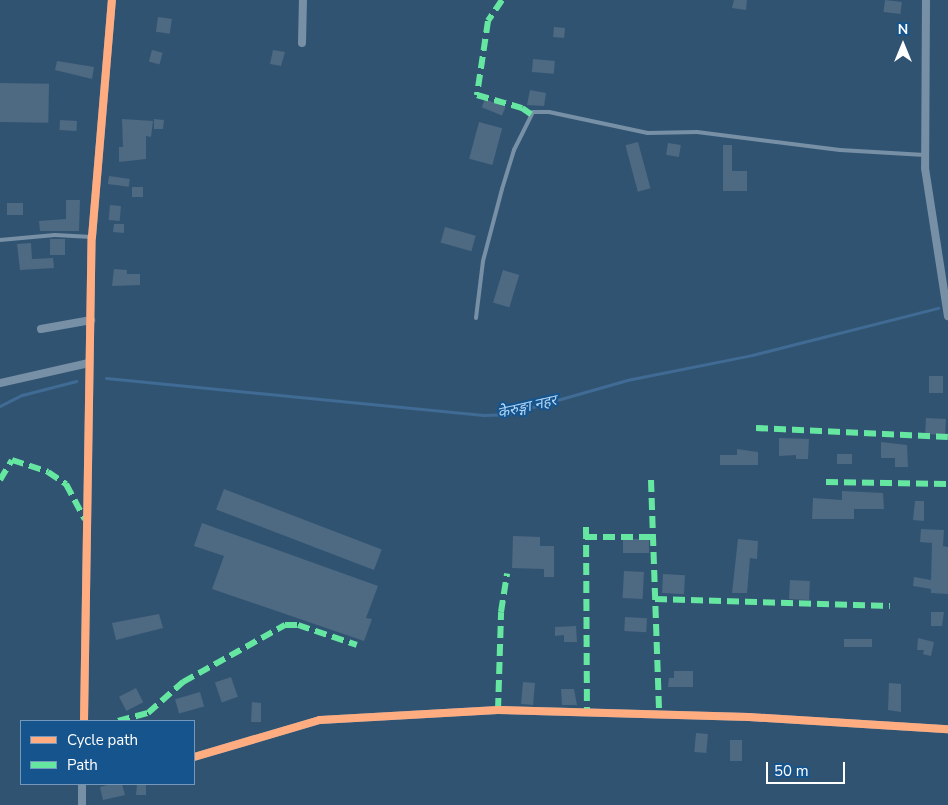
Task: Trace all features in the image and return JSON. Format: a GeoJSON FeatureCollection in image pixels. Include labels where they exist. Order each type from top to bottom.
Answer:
{"type":"FeatureCollection","features":[{"type":"Feature","properties":{"kind":"street"},"geometry":{"type":"LineString","coordinates":[[84,720],[92,237],[112,0]]}},
{"type":"Feature","properties":{"kind":"street"},"geometry":{"type":"LineString","coordinates":[[302,43],[303,0]]}},
{"type":"Feature","properties":{"kind":"street"},"geometry":{"type":"LineString","coordinates":[[926,0],[925,155],[948,316]]}},
{"type":"Feature","properties":{"kind":"street"},"geometry":{"type":"LineString","coordinates":[[41,329],[91,320]]}},
{"type":"Feature","properties":{"kind":"street"},"geometry":{"type":"LineString","coordinates":[[0,383],[89,363]]}},
{"type":"Feature","properties":{"kind":"street"},"geometry":{"type":"LineString","coordinates":[[195,757],[320,720],[498,710],[749,717],[948,728]]}},
{"type":"Feature","properties":{"kind":"street"},"geometry":{"type":"LineString","coordinates":[[82,785],[82,805]]}},
{"type":"Feature","properties":{"kind":"lane"},"geometry":{"type":"LineString","coordinates":[[476,318],[483,261],[502,189],[520,135],[533,112],[549,112],[648,133],[697,132],[840,150],[925,155]]}},
{"type":"Feature","properties":{"kind":"lane"},"geometry":{"type":"LineString","coordinates":[[0,240],[55,235],[92,237]]}},
{"type":"Feature","properties":{"kind":"building"},"geometry":{"type":"Polygon","coordinates":[[[734,0],[747,0],[746,10],[732,8],[734,0]]]}},
{"type":"Feature","properties":{"kind":"building"},"geometry":{"type":"Polygon","coordinates":[[[885,0],[902,2],[900,14],[884,12],[885,0]]]}},
{"type":"Feature","properties":{"kind":"building"},"geometry":{"type":"Polygon","coordinates":[[[158,17],[172,19],[170,34],[156,32],[158,17]]]}},
{"type":"Feature","properties":{"kind":"building"},"geometry":{"type":"Polygon","coordinates":[[[554,27],[565,28],[564,38],[553,37],[554,27]]]}},
{"type":"Feature","properties":{"kind":"building"},"geometry":{"type":"Polygon","coordinates":[[[152,50],[163,53],[160,64],[149,62],[152,50]]]}},
{"type":"Feature","properties":{"kind":"building"},"geometry":{"type":"Polygon","coordinates":[[[273,50],[285,52],[281,66],[270,64],[273,50]]]}},
{"type":"Feature","properties":{"kind":"building"},"geometry":{"type":"Polygon","coordinates":[[[533,59],[555,61],[554,74],[532,72],[533,59]]]}},
{"type":"Feature","properties":{"kind":"building"},"geometry":{"type":"Polygon","coordinates":[[[57,61],[94,67],[92,79],[55,70],[57,61]]]}},
{"type":"Feature","properties":{"kind":"building"},"geometry":{"type":"Polygon","coordinates":[[[0,83],[49,84],[48,123],[0,122],[0,83]]]}},
{"type":"Feature","properties":{"kind":"building"},"geometry":{"type":"Polygon","coordinates":[[[530,90],[546,93],[544,106],[527,105],[530,90]]]}},
{"type":"Feature","properties":{"kind":"building"},"geometry":{"type":"Polygon","coordinates":[[[485,99],[505,107],[502,116],[482,107],[485,99]]]}},
{"type":"Feature","properties":{"kind":"building"},"geometry":{"type":"Polygon","coordinates":[[[122,119],[153,121],[151,137],[146,136],[146,159],[119,162],[119,147],[123,147],[122,119]]]}},
{"type":"Feature","properties":{"kind":"building"},"geometry":{"type":"Polygon","coordinates":[[[154,119],[164,120],[163,129],[154,129],[154,119]]]}},
{"type":"Feature","properties":{"kind":"building"},"geometry":{"type":"Polygon","coordinates":[[[60,120],[77,121],[76,131],[59,130],[60,120]]]}},
{"type":"Feature","properties":{"kind":"building"},"geometry":{"type":"Polygon","coordinates":[[[479,122],[502,128],[492,165],[469,159],[479,122]]]}},
{"type":"Feature","properties":{"kind":"building"},"geometry":{"type":"Polygon","coordinates":[[[638,142],[650,188],[638,192],[625,145],[638,142]]]}},
{"type":"Feature","properties":{"kind":"building"},"geometry":{"type":"Polygon","coordinates":[[[668,143],[681,145],[679,157],[666,155],[668,143]]]}},
{"type":"Feature","properties":{"kind":"building"},"geometry":{"type":"Polygon","coordinates":[[[723,145],[732,145],[732,171],[747,171],[747,191],[723,191],[723,145]]]}},
{"type":"Feature","properties":{"kind":"building"},"geometry":{"type":"Polygon","coordinates":[[[109,176],[130,179],[129,187],[108,184],[109,176]]]}},
{"type":"Feature","properties":{"kind":"building"},"geometry":{"type":"Polygon","coordinates":[[[132,187],[143,187],[143,197],[132,197],[132,187]]]}},
{"type":"Feature","properties":{"kind":"building"},"geometry":{"type":"Polygon","coordinates":[[[66,200],[80,200],[79,231],[40,231],[39,221],[66,219],[66,200]]]}},
{"type":"Feature","properties":{"kind":"building"},"geometry":{"type":"Polygon","coordinates":[[[7,203],[23,203],[23,215],[7,215],[7,203]]]}},
{"type":"Feature","properties":{"kind":"building"},"geometry":{"type":"Polygon","coordinates":[[[110,205],[121,206],[120,221],[109,220],[110,205]]]}},
{"type":"Feature","properties":{"kind":"building"},"geometry":{"type":"Polygon","coordinates":[[[114,224],[124,224],[124,233],[113,232],[114,224]]]}},
{"type":"Feature","properties":{"kind":"building"},"geometry":{"type":"Polygon","coordinates":[[[445,227],[476,236],[471,251],[441,242],[445,227]]]}},
{"type":"Feature","properties":{"kind":"building"},"geometry":{"type":"Polygon","coordinates":[[[50,239],[65,239],[65,255],[50,255],[50,239]]]}},
{"type":"Feature","properties":{"kind":"building"},"geometry":{"type":"Polygon","coordinates":[[[31,243],[32,259],[53,258],[54,268],[20,270],[17,244],[31,243]]]}},
{"type":"Feature","properties":{"kind":"building"},"geometry":{"type":"Polygon","coordinates":[[[114,269],[127,270],[127,274],[140,274],[140,285],[112,286],[114,269]]]}},
{"type":"Feature","properties":{"kind":"building"},"geometry":{"type":"Polygon","coordinates":[[[503,270],[519,275],[509,307],[493,303],[503,270]]]}},
{"type":"Feature","properties":{"kind":"building"},"geometry":{"type":"Polygon","coordinates":[[[929,376],[943,376],[943,393],[929,393],[929,376]]]}},
{"type":"Feature","properties":{"kind":"building"},"geometry":{"type":"Polygon","coordinates":[[[926,418],[946,419],[945,435],[925,434],[926,418]]]}},
{"type":"Feature","properties":{"kind":"building"},"geometry":{"type":"Polygon","coordinates":[[[779,438],[809,439],[808,459],[796,459],[796,455],[779,456],[779,438]]]}},
{"type":"Feature","properties":{"kind":"building"},"geometry":{"type":"Polygon","coordinates":[[[881,442],[907,445],[908,467],[895,467],[895,458],[881,458],[881,442]]]}},
{"type":"Feature","properties":{"kind":"building"},"geometry":{"type":"Polygon","coordinates":[[[737,449],[758,452],[758,465],[720,465],[720,455],[737,455],[737,449]]]}},
{"type":"Feature","properties":{"kind":"building"},"geometry":{"type":"Polygon","coordinates":[[[837,454],[852,454],[852,464],[837,464],[837,454]]]}},
{"type":"Feature","properties":{"kind":"building"},"geometry":{"type":"Polygon","coordinates":[[[224,489],[382,550],[374,570],[216,510],[224,489]]]}},
{"type":"Feature","properties":{"kind":"building"},"geometry":{"type":"Polygon","coordinates":[[[842,491],[883,493],[884,509],[854,509],[854,519],[812,519],[813,498],[842,500],[842,491]]]}},
{"type":"Feature","properties":{"kind":"building"},"geometry":{"type":"Polygon","coordinates":[[[915,501],[924,501],[924,521],[913,520],[915,501]]]}},
{"type":"Feature","properties":{"kind":"building"},"geometry":{"type":"Polygon","coordinates":[[[202,523],[378,586],[366,618],[372,619],[364,641],[212,589],[224,556],[194,546],[202,523]]]}},
{"type":"Feature","properties":{"kind":"building"},"geometry":{"type":"Polygon","coordinates":[[[921,529],[944,530],[943,546],[948,547],[948,594],[931,593],[931,589],[913,586],[914,577],[931,580],[932,543],[920,542],[921,529]]]}},
{"type":"Feature","properties":{"kind":"building"},"geometry":{"type":"Polygon","coordinates":[[[513,536],[540,537],[540,546],[554,546],[554,577],[544,577],[544,569],[512,568],[513,536]]]}},
{"type":"Feature","properties":{"kind":"building"},"geometry":{"type":"Polygon","coordinates":[[[623,539],[649,539],[649,553],[623,553],[623,539]]]}},
{"type":"Feature","properties":{"kind":"building"},"geometry":{"type":"Polygon","coordinates":[[[738,539],[758,541],[757,559],[750,558],[747,593],[732,593],[738,539]]]}},
{"type":"Feature","properties":{"kind":"building"},"geometry":{"type":"Polygon","coordinates":[[[624,571],[644,572],[643,599],[623,598],[624,571]]]}},
{"type":"Feature","properties":{"kind":"building"},"geometry":{"type":"Polygon","coordinates":[[[663,574],[685,575],[684,594],[662,593],[663,574]]]}},
{"type":"Feature","properties":{"kind":"building"},"geometry":{"type":"Polygon","coordinates":[[[790,580],[810,581],[809,600],[789,599],[790,580]]]}},
{"type":"Feature","properties":{"kind":"building"},"geometry":{"type":"Polygon","coordinates":[[[931,612],[944,612],[942,626],[931,626],[931,612]]]}},
{"type":"Feature","properties":{"kind":"building"},"geometry":{"type":"Polygon","coordinates":[[[159,614],[163,628],[116,640],[112,623],[159,614]]]}},
{"type":"Feature","properties":{"kind":"building"},"geometry":{"type":"Polygon","coordinates":[[[625,617],[647,618],[646,632],[624,631],[625,617]]]}},
{"type":"Feature","properties":{"kind":"building"},"geometry":{"type":"Polygon","coordinates":[[[576,626],[577,642],[564,642],[564,635],[555,636],[555,627],[576,626]]]}},
{"type":"Feature","properties":{"kind":"building"},"geometry":{"type":"Polygon","coordinates":[[[918,638],[934,642],[931,656],[923,654],[924,650],[917,650],[918,638]]]}},
{"type":"Feature","properties":{"kind":"building"},"geometry":{"type":"Polygon","coordinates":[[[844,639],[872,639],[872,647],[844,647],[844,639]]]}},
{"type":"Feature","properties":{"kind":"building"},"geometry":{"type":"Polygon","coordinates":[[[674,671],[693,671],[693,687],[668,687],[669,678],[674,678],[674,671]]]}},
{"type":"Feature","properties":{"kind":"building"},"geometry":{"type":"Polygon","coordinates":[[[231,677],[238,697],[222,702],[215,683],[231,677]]]}},
{"type":"Feature","properties":{"kind":"building"},"geometry":{"type":"Polygon","coordinates":[[[523,682],[535,683],[533,705],[521,704],[523,682]]]}},
{"type":"Feature","properties":{"kind":"building"},"geometry":{"type":"Polygon","coordinates":[[[889,683],[901,684],[901,712],[888,710],[889,683]]]}},
{"type":"Feature","properties":{"kind":"building"},"geometry":{"type":"Polygon","coordinates":[[[136,688],[143,702],[126,711],[119,697],[136,688]]]}},
{"type":"Feature","properties":{"kind":"building"},"geometry":{"type":"Polygon","coordinates":[[[561,689],[574,689],[577,705],[562,705],[561,689]]]}},
{"type":"Feature","properties":{"kind":"building"},"geometry":{"type":"Polygon","coordinates":[[[200,692],[204,706],[179,714],[175,699],[200,692]]]}},
{"type":"Feature","properties":{"kind":"building"},"geometry":{"type":"Polygon","coordinates":[[[252,702],[261,703],[261,722],[251,722],[252,702]]]}},
{"type":"Feature","properties":{"kind":"building"},"geometry":{"type":"Polygon","coordinates":[[[696,733],[708,734],[706,753],[694,752],[696,733]]]}},
{"type":"Feature","properties":{"kind":"building"},"geometry":{"type":"Polygon","coordinates":[[[730,740],[742,740],[742,761],[730,761],[730,740]]]}},
{"type":"Feature","properties":{"kind":"building"},"geometry":{"type":"Polygon","coordinates":[[[122,785],[125,795],[103,800],[100,787],[122,785]]]}},
{"type":"Feature","properties":{"kind":"building"},"geometry":{"type":"Polygon","coordinates":[[[137,785],[146,785],[146,795],[136,795],[137,785]]]}},
{"type":"Feature","properties":{"kind":"waterway","name":"केेरुङ्गा नहर"},"geometry":{"type":"LineString","coordinates":[[106,378],[483,415],[508,414],[627,380],[752,355],[938,308]]}},
{"type":"Feature","properties":{"kind":"waterway"},"geometry":{"type":"LineString","coordinates":[[0,406],[22,395],[76,381]]}},
{"type":"Feature","properties":{"kind":"marked path"},"geometry":{"type":"LineString","coordinates":[[502,0],[488,21],[477,95],[522,108],[531,114]]}},
{"type":"Feature","properties":{"kind":"marked path"},"geometry":{"type":"LineString","coordinates":[[756,428],[948,437]]}},
{"type":"Feature","properties":{"kind":"marked path"},"geometry":{"type":"LineString","coordinates":[[0,480],[12,460],[48,472],[66,484],[85,519]]}},
{"type":"Feature","properties":{"kind":"marked path"},"geometry":{"type":"LineString","coordinates":[[651,480],[659,714]]}},
{"type":"Feature","properties":{"kind":"marked path"},"geometry":{"type":"LineString","coordinates":[[826,482],[948,484]]}},
{"type":"Feature","properties":{"kind":"marked path"},"geometry":{"type":"LineString","coordinates":[[586,527],[587,713]]}},
{"type":"Feature","properties":{"kind":"marked path"},"geometry":{"type":"LineString","coordinates":[[585,537],[654,537]]}},
{"type":"Feature","properties":{"kind":"marked path"},"geometry":{"type":"LineString","coordinates":[[498,710],[501,612],[507,573]]}},
{"type":"Feature","properties":{"kind":"marked path"},"geometry":{"type":"LineString","coordinates":[[655,599],[890,606]]}},
{"type":"Feature","properties":{"kind":"marked path"},"geometry":{"type":"LineString","coordinates":[[122,720],[148,713],[183,682],[285,625],[298,625],[357,645]]}},
{"type":"Feature","properties":{"kind":"cycle path"},"geometry":{"type":"LineString","coordinates":[[84,720],[92,237],[112,0]]}},
{"type":"Feature","properties":{"kind":"cycle path"},"geometry":{"type":"LineString","coordinates":[[195,757],[320,720],[498,710],[749,717],[948,729]]}}]}
